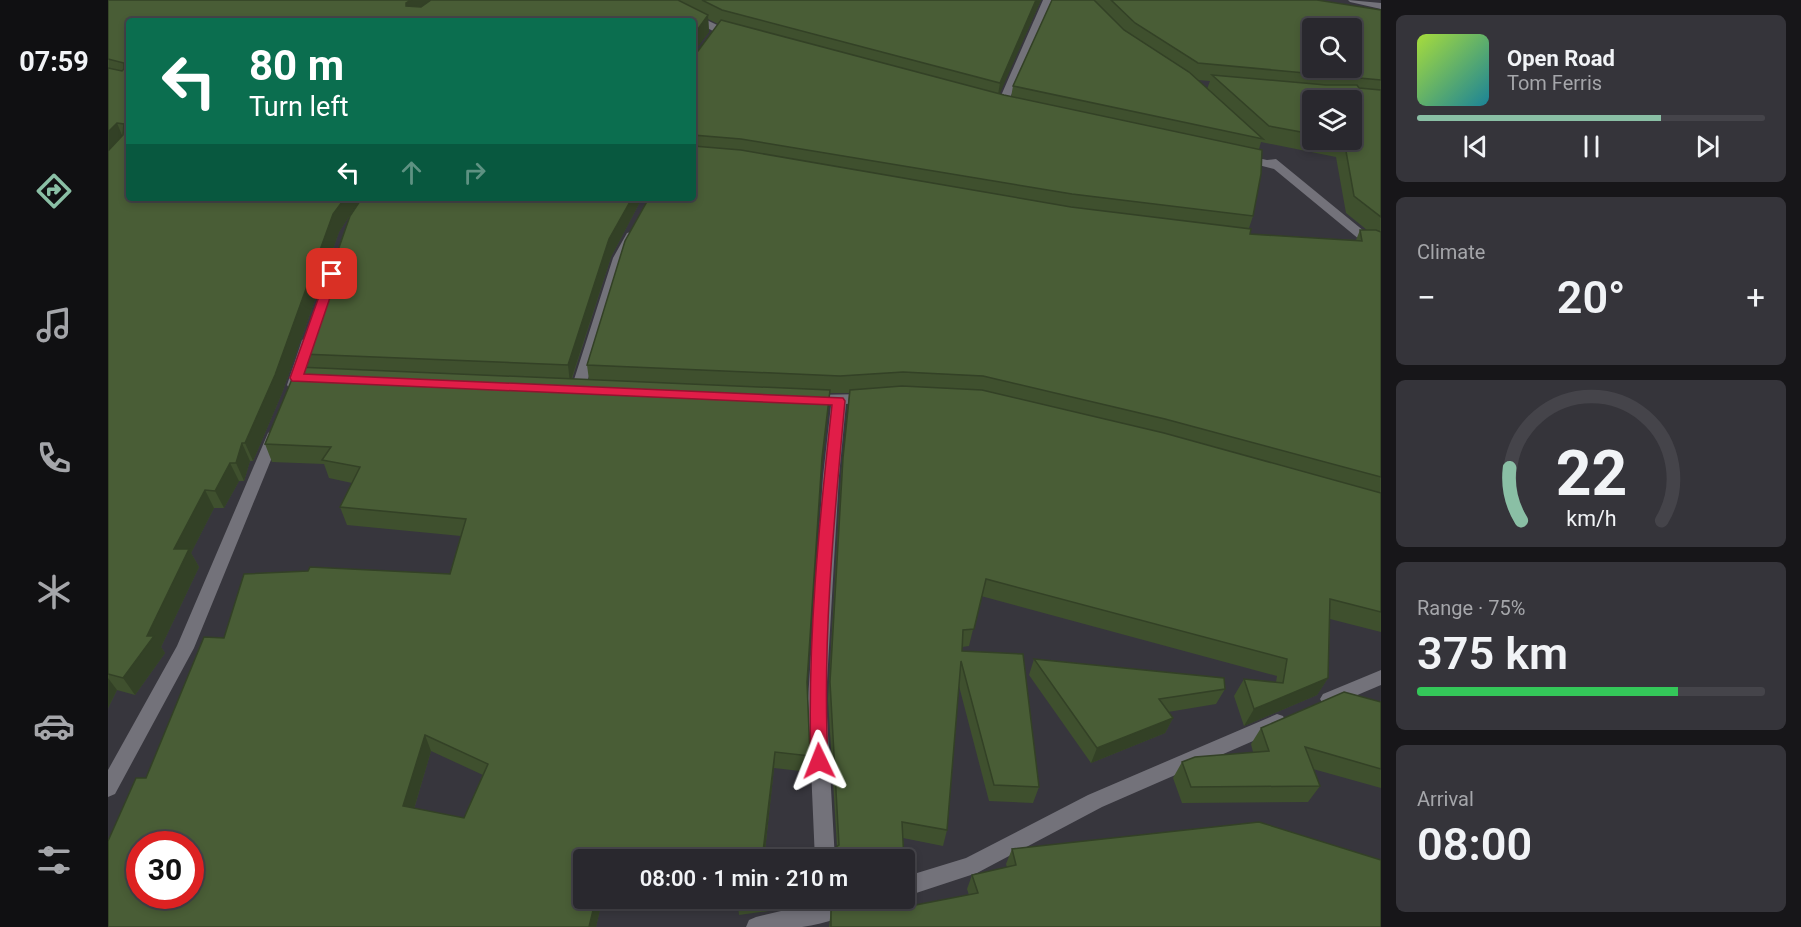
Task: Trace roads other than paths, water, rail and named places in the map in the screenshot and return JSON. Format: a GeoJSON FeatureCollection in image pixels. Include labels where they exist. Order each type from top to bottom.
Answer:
{"type":"FeatureCollection","features":[{"type":"Feature","properties":{"kind":"street"},"geometry":{"type":"LineString","coordinates":[[658,0],[687,18]]}},
{"type":"Feature","properties":{"kind":"street"},"geometry":{"type":"LineString","coordinates":[[1001,107],[1048,0]]}},
{"type":"Feature","properties":{"kind":"street"},"geometry":{"type":"LineString","coordinates":[[1353,0],[1381,6]]}},
{"type":"Feature","properties":{"kind":"street"},"geometry":{"type":"LineString","coordinates":[[696,23],[715,35],[741,37]]}},
{"type":"Feature","properties":{"kind":"street"},"geometry":{"type":"LineString","coordinates":[[1262,151],[1378,246]]}},
{"type":"Feature","properties":{"kind":"street"},"geometry":{"type":"LineString","coordinates":[[1234,156],[1278,166]]}},
{"type":"Feature","properties":{"kind":"street"},"geometry":{"type":"LineString","coordinates":[[578,389],[619,258],[635,228]]}},
{"type":"Feature","properties":{"kind":"street"},"geometry":{"type":"LineString","coordinates":[[1349,243],[1378,246]]}},
{"type":"Feature","properties":{"kind":"street"},"geometry":{"type":"LineString","coordinates":[[108,788],[185,648],[284,410],[302,378],[316,322]]}},
{"type":"Feature","properties":{"kind":"street"},"geometry":{"type":"LineString","coordinates":[[791,399],[839,401],[880,398]]}},
{"type":"Feature","properties":{"kind":"street"},"geometry":{"type":"LineString","coordinates":[[824,849],[817,699],[831,476],[839,401]]}},
{"type":"Feature","properties":{"kind":"street"},"geometry":{"type":"LineString","coordinates":[[1315,706],[1381,677]]}},
{"type":"Feature","properties":{"kind":"street"},"geometry":{"type":"LineString","coordinates":[[915,883],[970,866],[1095,801],[1293,715]]}},
{"type":"Feature","properties":{"kind":"street"},"geometry":{"type":"LineString","coordinates":[[756,927],[815,909]]}}]}
